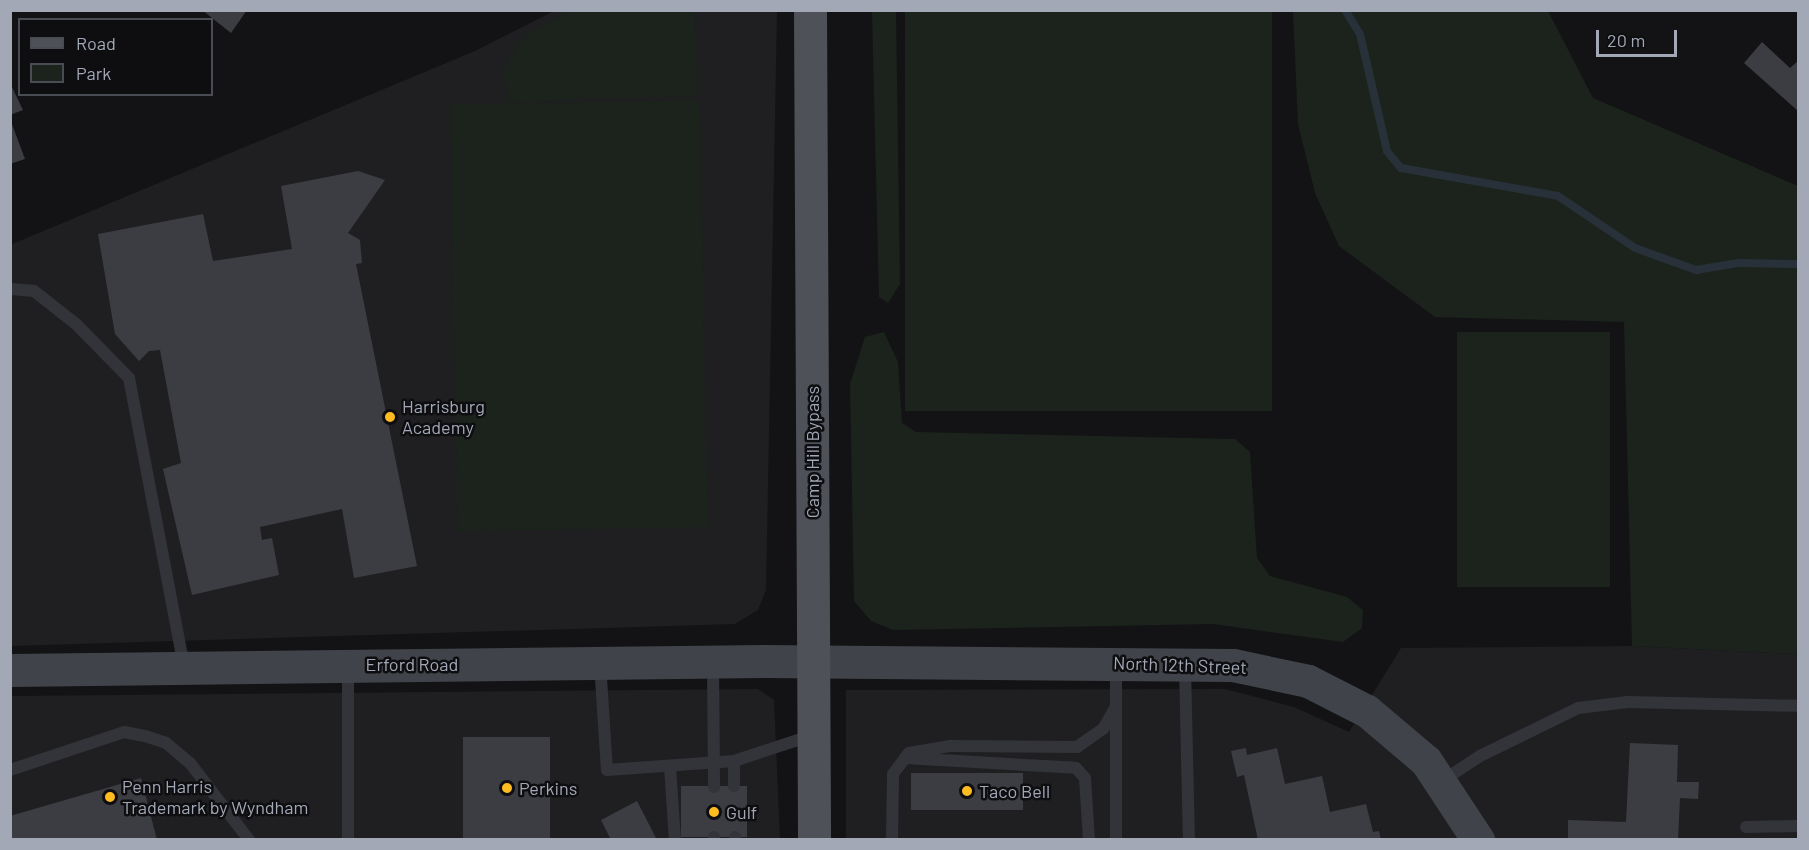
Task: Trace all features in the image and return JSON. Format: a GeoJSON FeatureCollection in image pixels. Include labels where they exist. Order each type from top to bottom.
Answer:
{"type":"FeatureCollection","features":[{"type":"Feature","properties":{"kind":"main road","name":"Camp Hill Bypass"},"geometry":{"type":"LineString","coordinates":[[810,10],[814,840]]}},
{"type":"Feature","properties":{"kind":"main road","name":"North 12th Street"},"geometry":{"type":"LineString","coordinates":[[813,663],[1185,662],[1269,670],[1329,690],[1402,738],[1442,781],[1478,840]]}},
{"type":"Feature","properties":{"kind":"main road","name":"Erford Road"},"geometry":{"type":"LineString","coordinates":[[10,670],[184,666],[813,663]]}},
{"type":"Feature","properties":{"kind":"lane"},"geometry":{"type":"LineString","coordinates":[[10,289],[34,291],[76,324],[129,378],[184,666]]}},
{"type":"Feature","properties":{"kind":"lane"},"geometry":{"type":"LineString","coordinates":[[1116,662],[1116,840]]}},
{"type":"Feature","properties":{"kind":"lane"},"geometry":{"type":"LineString","coordinates":[[1185,662],[1190,840]]}},
{"type":"Feature","properties":{"kind":"lane"},"geometry":{"type":"LineString","coordinates":[[600,663],[607,770],[669,767],[734,760],[814,734]]}},
{"type":"Feature","properties":{"kind":"lane"},"geometry":{"type":"LineString","coordinates":[[713,663],[714,787]]}},
{"type":"Feature","properties":{"kind":"lane"},"geometry":{"type":"LineString","coordinates":[[348,665],[348,840]]}},
{"type":"Feature","properties":{"kind":"lane"},"geometry":{"type":"LineString","coordinates":[[1442,781],[1480,756],[1578,708],[1628,702],[1798,706]]}},
{"type":"Feature","properties":{"kind":"lane"},"geometry":{"type":"LineString","coordinates":[[892,840],[893,774],[901,759],[930,747],[1077,747],[1103,729],[1115,708]]}},
{"type":"Feature","properties":{"kind":"lane"},"geometry":{"type":"LineString","coordinates":[[10,770],[124,732],[145,736],[166,743],[190,763],[249,840]]}},
{"type":"Feature","properties":{"kind":"lane"},"geometry":{"type":"LineString","coordinates":[[901,759],[1076,768],[1085,778],[1089,840]]}},
{"type":"Feature","properties":{"kind":"lane"},"geometry":{"type":"LineString","coordinates":[[734,760],[734,786]]}},
{"type":"Feature","properties":{"kind":"lane"},"geometry":{"type":"LineString","coordinates":[[669,767],[675,840]]}},
{"type":"Feature","properties":{"kind":"lane"},"geometry":{"type":"LineString","coordinates":[[1746,826],[1798,826]]}},
{"type":"Feature","properties":{"kind":"shaded area","name":"Harrisburg Academy"},"geometry":{"type":"Polygon","coordinates":[[[554,11],[777,11],[766,590],[758,610],[735,624],[11,646],[10,245],[475,51],[554,11]]]}},
{"type":"Feature","properties":{"kind":"shaded area"},"geometry":{"type":"Polygon","coordinates":[[[1632,646],[1798,654],[1798,839],[846,840],[846,690],[1225,689],[1294,707],[1349,732],[1401,648],[1632,646]]]}},
{"type":"Feature","properties":{"kind":"shaded area"},"geometry":{"type":"Polygon","coordinates":[[[758,689],[774,700],[780,839],[11,839],[10,696],[758,689]]]}},
{"type":"Feature","properties":{"kind":"green space"},"geometry":{"type":"Polygon","coordinates":[[[568,11],[694,11],[698,96],[509,102],[502,71],[524,36],[568,11]]]}},
{"type":"Feature","properties":{"kind":"green space"},"geometry":{"type":"Polygon","coordinates":[[[872,11],[896,11],[900,284],[888,303],[879,297],[872,11]]]}},
{"type":"Feature","properties":{"kind":"green space"},"geometry":{"type":"Polygon","coordinates":[[[905,11],[1272,11],[1272,411],[905,411],[905,11]]]}},
{"type":"Feature","properties":{"kind":"green space"},"geometry":{"type":"Polygon","coordinates":[[[1293,11],[1548,11],[1593,98],[1798,186],[1798,654],[1632,646],[1624,322],[1435,317],[1339,246],[1315,193],[1298,124],[1293,11]]]}},
{"type":"Feature","properties":{"kind":"green space"},"geometry":{"type":"Polygon","coordinates":[[[700,100],[707,527],[457,531],[450,104],[700,100]]]}},
{"type":"Feature","properties":{"kind":"green space"},"geometry":{"type":"Polygon","coordinates":[[[884,332],[898,362],[902,423],[916,432],[1235,439],[1250,452],[1257,558],[1270,576],[1347,597],[1363,610],[1362,628],[1343,642],[1213,624],[893,630],[871,621],[854,601],[850,384],[865,337],[884,332]]]}},
{"type":"Feature","properties":{"kind":"green space"},"geometry":{"type":"Polygon","coordinates":[[[1457,332],[1610,332],[1610,587],[1457,587],[1457,332]]]}},
{"type":"Feature","properties":{"kind":"building"},"geometry":{"type":"Polygon","coordinates":[[[202,10],[247,10],[231,33],[202,10]]]}},
{"type":"Feature","properties":{"kind":"building"},"geometry":{"type":"Polygon","coordinates":[[[1762,42],[1790,68],[1798,61],[1798,111],[1744,63],[1762,42]]]}},
{"type":"Feature","properties":{"kind":"building"},"geometry":{"type":"Polygon","coordinates":[[[10,83],[23,110],[10,115],[10,83]]]}},
{"type":"Feature","properties":{"kind":"building"},"geometry":{"type":"Polygon","coordinates":[[[10,119],[25,159],[10,164],[10,119]]]}},
{"type":"Feature","properties":{"kind":"building"},"geometry":{"type":"Polygon","coordinates":[[[358,171],[385,180],[348,233],[360,240],[362,263],[356,264],[417,566],[354,578],[342,509],[260,527],[262,540],[272,538],[279,575],[192,595],[163,469],[181,463],[160,350],[149,351],[139,361],[115,334],[98,234],[203,214],[213,261],[292,249],[281,186],[358,171]]]}},
{"type":"Feature","properties":{"kind":"building","name":"Perkins"},"geometry":{"type":"Polygon","coordinates":[[[463,737],[550,737],[550,840],[463,840],[463,737]]]}},
{"type":"Feature","properties":{"kind":"building"},"geometry":{"type":"Polygon","coordinates":[[[1630,743],[1678,745],[1677,782],[1699,782],[1698,799],[1680,798],[1678,840],[1568,840],[1568,820],[1626,822],[1630,743]]]}},
{"type":"Feature","properties":{"kind":"building"},"geometry":{"type":"Polygon","coordinates":[[[1246,748],[1247,755],[1277,748],[1285,784],[1322,776],[1330,812],[1366,804],[1373,832],[1379,831],[1381,840],[1258,840],[1244,775],[1237,777],[1231,751],[1246,748]]]}},
{"type":"Feature","properties":{"kind":"building","name":"Taco Bell"},"geometry":{"type":"Polygon","coordinates":[[[911,773],[1023,773],[1023,810],[911,810],[911,773]]]}},
{"type":"Feature","properties":{"kind":"building","name":"Penn Harris Trademark by Wyndham"},"geometry":{"type":"Polygon","coordinates":[[[141,778],[157,840],[10,840],[10,816],[141,778]]]}},
{"type":"Feature","properties":{"kind":"building","name":"Gulf"},"geometry":{"type":"Polygon","coordinates":[[[681,786],[747,786],[747,837],[681,837],[681,786]]]}},
{"type":"Feature","properties":{"kind":"building"},"geometry":{"type":"Polygon","coordinates":[[[637,801],[657,840],[611,840],[601,820],[637,801]]]}},
{"type":"Feature","properties":{"kind":"waterway"},"geometry":{"type":"LineString","coordinates":[[1345,10],[1360,34],[1387,151],[1401,168],[1558,196],[1635,248],[1696,270],[1738,263],[1798,264]]}},
{"type":"Feature","properties":{"kind":"place","name":"Harrisburg Academy"},"geometry":{"type":"Point","coordinates":[390,417]}},
{"type":"Feature","properties":{"kind":"place","name":"Perkins"},"geometry":{"type":"Point","coordinates":[507,788]}},
{"type":"Feature","properties":{"kind":"place","name":"Taco Bell"},"geometry":{"type":"Point","coordinates":[967,791]}},
{"type":"Feature","properties":{"kind":"place","name":"Penn Harris Trademark by Wyndham"},"geometry":{"type":"Point","coordinates":[110,797]}},
{"type":"Feature","properties":{"kind":"place","name":"Gulf"},"geometry":{"type":"Point","coordinates":[714,812]}}]}
